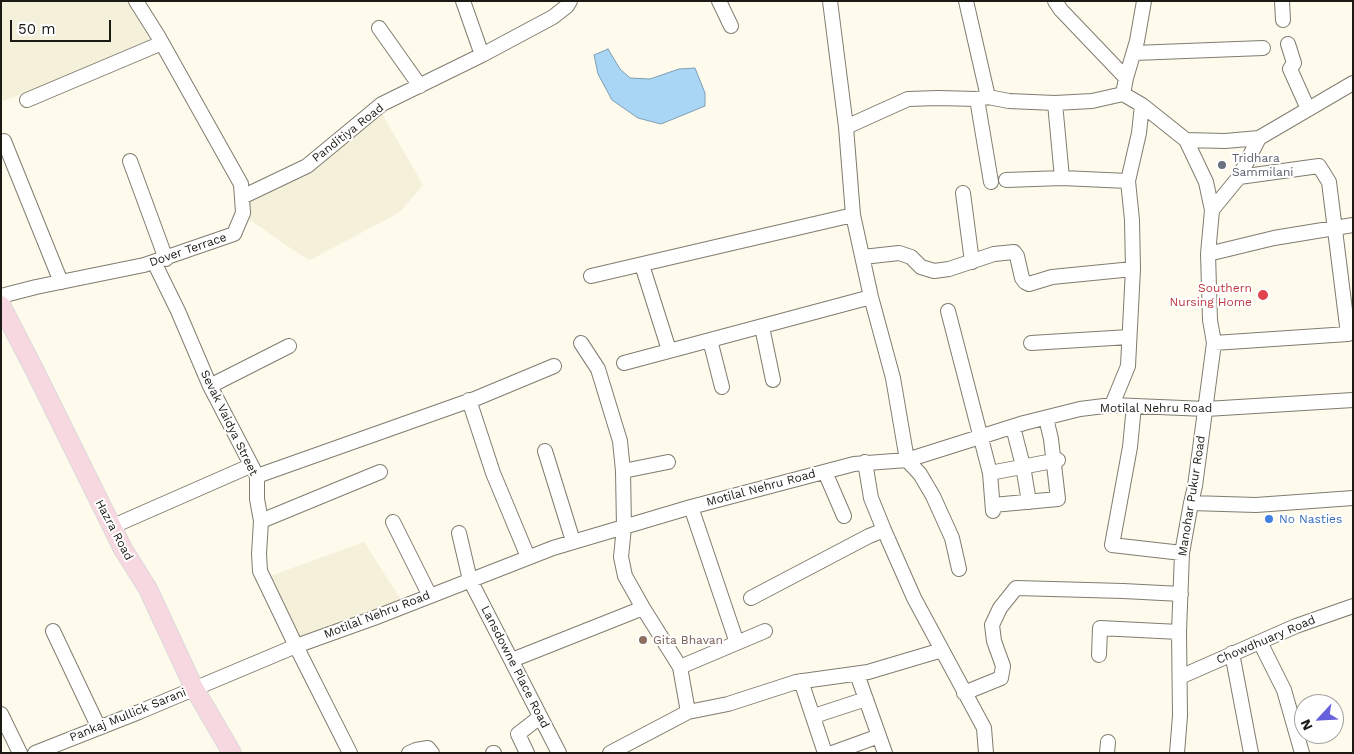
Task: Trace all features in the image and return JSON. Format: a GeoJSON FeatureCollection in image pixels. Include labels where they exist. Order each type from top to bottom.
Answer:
{"type":"FeatureCollection","features":[{"type":"Feature","properties":{"kind":"main road","name":"Hazra Road"},"geometry":{"type":"LineString","coordinates":[[1,305],[122,549],[148,589],[194,688],[232,753]]}},
{"type":"Feature","properties":{"kind":"street","name":"Dover Terrace"},"geometry":{"type":"LineString","coordinates":[[1,296],[160,260],[234,234],[243,213],[241,184],[162,43],[136,1]]}},
{"type":"Feature","properties":{"kind":"street"},"geometry":{"type":"LineString","coordinates":[[463,1],[482,55]]}},
{"type":"Feature","properties":{"kind":"street","name":"Panditiya Road"},"geometry":{"type":"LineString","coordinates":[[242,197],[307,166],[382,104],[482,55],[553,17],[568,6],[570,1]]}},
{"type":"Feature","properties":{"kind":"street"},"geometry":{"type":"LineString","coordinates":[[719,1],[731,26]]}},
{"type":"Feature","properties":{"kind":"street"},"geometry":{"type":"LineString","coordinates":[[830,1],[846,127],[853,215],[871,297],[893,378],[907,460],[920,474],[933,496],[952,538],[959,569]]}},
{"type":"Feature","properties":{"kind":"street"},"geometry":{"type":"LineString","coordinates":[[966,1],[982,98],[991,182]]}},
{"type":"Feature","properties":{"kind":"street"},"geometry":{"type":"LineString","coordinates":[[1055,1],[1126,78]]}},
{"type":"Feature","properties":{"kind":"street"},"geometry":{"type":"LineString","coordinates":[[1123,94],[1134,53],[1144,1]]}},
{"type":"Feature","properties":{"kind":"street"},"geometry":{"type":"LineString","coordinates":[[1282,1],[1283,20]]}},
{"type":"Feature","properties":{"kind":"street"},"geometry":{"type":"LineString","coordinates":[[379,28],[420,86]]}},
{"type":"Feature","properties":{"kind":"street"},"geometry":{"type":"LineString","coordinates":[[27,100],[162,43]]}},
{"type":"Feature","properties":{"kind":"street"},"geometry":{"type":"LineString","coordinates":[[1288,44],[1294,63],[1290,69],[1308,109]]}},
{"type":"Feature","properties":{"kind":"street"},"geometry":{"type":"LineString","coordinates":[[1134,53],[1263,48]]}},
{"type":"Feature","properties":{"kind":"street"},"geometry":{"type":"LineString","coordinates":[[846,127],[908,99],[982,98],[1055,103],[1092,101],[1123,94],[1142,105],[1186,140],[1225,141],[1259,138],[1353,83]]}},
{"type":"Feature","properties":{"kind":"street"},"geometry":{"type":"LineString","coordinates":[[1055,103],[1062,178]]}},
{"type":"Feature","properties":{"kind":"street"},"geometry":{"type":"LineString","coordinates":[[1112,405],[1128,366],[1133,269],[1132,220],[1128,181],[1139,133],[1142,105]]}},
{"type":"Feature","properties":{"kind":"street"},"geometry":{"type":"LineString","coordinates":[[1212,210],[1239,177],[1259,138]]}},
{"type":"Feature","properties":{"kind":"street","name":"Manohar Pukur Road"},"geometry":{"type":"LineString","coordinates":[[1176,753],[1180,716],[1179,632],[1182,553],[1195,486],[1214,343],[1210,320],[1208,254],[1212,210],[1206,182],[1186,140]]}},
{"type":"Feature","properties":{"kind":"street"},"geometry":{"type":"LineString","coordinates":[[4,141],[61,282]]}},
{"type":"Feature","properties":{"kind":"street","name":"Sevak Vaidya Street"},"geometry":{"type":"LineString","coordinates":[[130,160],[160,260],[178,311],[210,386],[254,471],[261,521],[260,571],[350,753]]}},
{"type":"Feature","properties":{"kind":"street"},"geometry":{"type":"LineString","coordinates":[[1214,343],[1350,333],[1329,182],[1320,166],[1239,177]]}},
{"type":"Feature","properties":{"kind":"street"},"geometry":{"type":"LineString","coordinates":[[1006,180],[1062,178],[1128,181]]}},
{"type":"Feature","properties":{"kind":"street"},"geometry":{"type":"LineString","coordinates":[[962,193],[972,262]]}},
{"type":"Feature","properties":{"kind":"street"},"geometry":{"type":"LineString","coordinates":[[591,276],[642,266],[853,215]]}},
{"type":"Feature","properties":{"kind":"street"},"geometry":{"type":"LineString","coordinates":[[1208,254],[1274,238],[1353,225]]}},
{"type":"Feature","properties":{"kind":"street"},"geometry":{"type":"LineString","coordinates":[[863,257],[899,253],[911,257],[921,267],[934,271],[972,262],[994,254],[1014,252],[1017,256],[1022,278],[1029,284],[1052,277],[1133,269]]}},
{"type":"Feature","properties":{"kind":"street"},"geometry":{"type":"LineString","coordinates":[[642,266],[669,350]]}},
{"type":"Feature","properties":{"kind":"street"},"geometry":{"type":"LineString","coordinates":[[624,363],[871,297]]}},
{"type":"Feature","properties":{"kind":"street"},"geometry":{"type":"LineString","coordinates":[[948,311],[990,473],[993,508],[1058,499],[1056,461],[1046,418]]}},
{"type":"Feature","properties":{"kind":"street"},"geometry":{"type":"LineString","coordinates":[[762,327],[773,380]]}},
{"type":"Feature","properties":{"kind":"street"},"geometry":{"type":"LineString","coordinates":[[1030,344],[1129,337]]}},
{"type":"Feature","properties":{"kind":"street"},"geometry":{"type":"LineString","coordinates":[[710,340],[722,387]]}},
{"type":"Feature","properties":{"kind":"street"},"geometry":{"type":"LineString","coordinates":[[581,343],[598,369],[620,441],[623,471],[624,527],[621,557],[625,576],[680,667],[688,712]]}},
{"type":"Feature","properties":{"kind":"street"},"geometry":{"type":"LineString","coordinates":[[210,386],[289,346]]}},
{"type":"Feature","properties":{"kind":"street"},"geometry":{"type":"LineString","coordinates":[[111,527],[254,471],[469,400],[529,378],[554,366]]}},
{"type":"Feature","properties":{"kind":"street"},"geometry":{"type":"LineString","coordinates":[[469,400],[493,473],[528,557]]}},
{"type":"Feature","properties":{"kind":"street","name":"Motilal Nehru Road"},"geometry":{"type":"LineString","coordinates":[[194,688],[296,646],[573,541],[691,506],[865,462],[907,460],[1013,426],[1080,409],[1112,405],[1206,409],[1353,400]]}},
{"type":"Feature","properties":{"kind":"street"},"geometry":{"type":"LineString","coordinates":[[1134,406],[1130,447],[1112,545],[1182,553]]}},
{"type":"Feature","properties":{"kind":"street"},"geometry":{"type":"LineString","coordinates":[[1013,426],[1023,466],[1029,502]]}},
{"type":"Feature","properties":{"kind":"street"},"geometry":{"type":"LineString","coordinates":[[545,451],[573,541]]}},
{"type":"Feature","properties":{"kind":"street"},"geometry":{"type":"LineString","coordinates":[[990,473],[1056,461]]}},
{"type":"Feature","properties":{"kind":"street"},"geometry":{"type":"LineString","coordinates":[[623,471],[668,462]]}},
{"type":"Feature","properties":{"kind":"street"},"geometry":{"type":"LineString","coordinates":[[865,462],[871,498],[914,598],[984,728],[985,753]]}},
{"type":"Feature","properties":{"kind":"street"},"geometry":{"type":"LineString","coordinates":[[261,521],[380,472]]}},
{"type":"Feature","properties":{"kind":"street"},"geometry":{"type":"LineString","coordinates":[[825,472],[844,516]]}},
{"type":"Feature","properties":{"kind":"street"},"geometry":{"type":"LineString","coordinates":[[1191,503],[1256,505],[1353,498]]}},
{"type":"Feature","properties":{"kind":"street"},"geometry":{"type":"LineString","coordinates":[[691,506],[737,642]]}},
{"type":"Feature","properties":{"kind":"street"},"geometry":{"type":"LineString","coordinates":[[393,522],[430,596]]}},
{"type":"Feature","properties":{"kind":"street"},"geometry":{"type":"LineString","coordinates":[[751,598],[884,530]]}},
{"type":"Feature","properties":{"kind":"street","name":"Lansdowne Place Road"},"geometry":{"type":"LineString","coordinates":[[459,533],[470,580],[559,753]]}},
{"type":"Feature","properties":{"kind":"street"},"geometry":{"type":"LineString","coordinates":[[964,693],[1001,678],[1003,666],[994,640],[992,626],[1000,608],[1016,588],[1123,590],[1181,594]]}},
{"type":"Feature","properties":{"kind":"street","name":"Chowdhuary Road"},"geometry":{"type":"LineString","coordinates":[[1180,677],[1296,626],[1353,606]]}},
{"type":"Feature","properties":{"kind":"street"},"geometry":{"type":"LineString","coordinates":[[512,660],[643,608]]}},
{"type":"Feature","properties":{"kind":"street"},"geometry":{"type":"LineString","coordinates":[[1098,654],[1100,628],[1179,632]]}},
{"type":"Feature","properties":{"kind":"street"},"geometry":{"type":"LineString","coordinates":[[52,631],[99,728]]}},
{"type":"Feature","properties":{"kind":"street"},"geometry":{"type":"LineString","coordinates":[[680,667],[765,631]]}},
{"type":"Feature","properties":{"kind":"street"},"geometry":{"type":"LineString","coordinates":[[1260,642],[1284,690],[1302,753]]}},
{"type":"Feature","properties":{"kind":"street"},"geometry":{"type":"LineString","coordinates":[[610,753],[688,712],[728,704],[767,690],[801,682],[857,674],[942,650]]}},
{"type":"Feature","properties":{"kind":"street"},"geometry":{"type":"LineString","coordinates":[[1232,653],[1251,753]]}},
{"type":"Feature","properties":{"kind":"street"},"geometry":{"type":"LineString","coordinates":[[857,674],[885,753]]}},
{"type":"Feature","properties":{"kind":"street"},"geometry":{"type":"LineString","coordinates":[[801,682],[825,753]]}},
{"type":"Feature","properties":{"kind":"street","name":"Pankaj Mullick Sarani"},"geometry":{"type":"LineString","coordinates":[[35,753],[194,688]]}},
{"type":"Feature","properties":{"kind":"street"},"geometry":{"type":"LineString","coordinates":[[814,716],[866,699]]}},
{"type":"Feature","properties":{"kind":"street"},"geometry":{"type":"LineString","coordinates":[[1,714],[20,753]]}},
{"type":"Feature","properties":{"kind":"street"},"geometry":{"type":"LineString","coordinates":[[527,753],[518,734],[540,716]]}},
{"type":"Feature","properties":{"kind":"street"},"geometry":{"type":"LineString","coordinates":[[832,753],[879,736]]}},
{"type":"Feature","properties":{"kind":"street"},"geometry":{"type":"LineString","coordinates":[[409,753],[428,748],[432,753]]}},
{"type":"Feature","properties":{"kind":"shaded area"},"geometry":{"type":"Polygon","coordinates":[[[1,1],[127,1],[151,42],[1,102],[1,1]]]}},
{"type":"Feature","properties":{"kind":"shaded area"},"geometry":{"type":"Polygon","coordinates":[[[381,112],[423,185],[400,212],[310,260],[247,218],[245,202],[381,112]]]}},
{"type":"Feature","properties":{"kind":"shaded area"},"geometry":{"type":"Polygon","coordinates":[[[364,542],[403,603],[295,641],[268,577],[364,542]]]}},
{"type":"Feature","properties":{"kind":"water"},"geometry":{"type":"Polygon","coordinates":[[[608,49],[620,69],[630,78],[650,79],[679,69],[695,68],[705,93],[705,106],[661,124],[638,118],[612,100],[598,74],[594,55],[608,49]]]}},
{"type":"Feature","properties":{"kind":"place","name":"Tridhara Sammilani"},"geometry":{"type":"Point","coordinates":[1222,165]}},
{"type":"Feature","properties":{"kind":"place","name":"Southern Nursing Home"},"geometry":{"type":"Point","coordinates":[1263,295]}},
{"type":"Feature","properties":{"kind":"place","name":"No Nasties"},"geometry":{"type":"Point","coordinates":[1269,519]}},
{"type":"Feature","properties":{"kind":"place","name":"Gita Bhavan"},"geometry":{"type":"Point","coordinates":[643,640]}}]}
